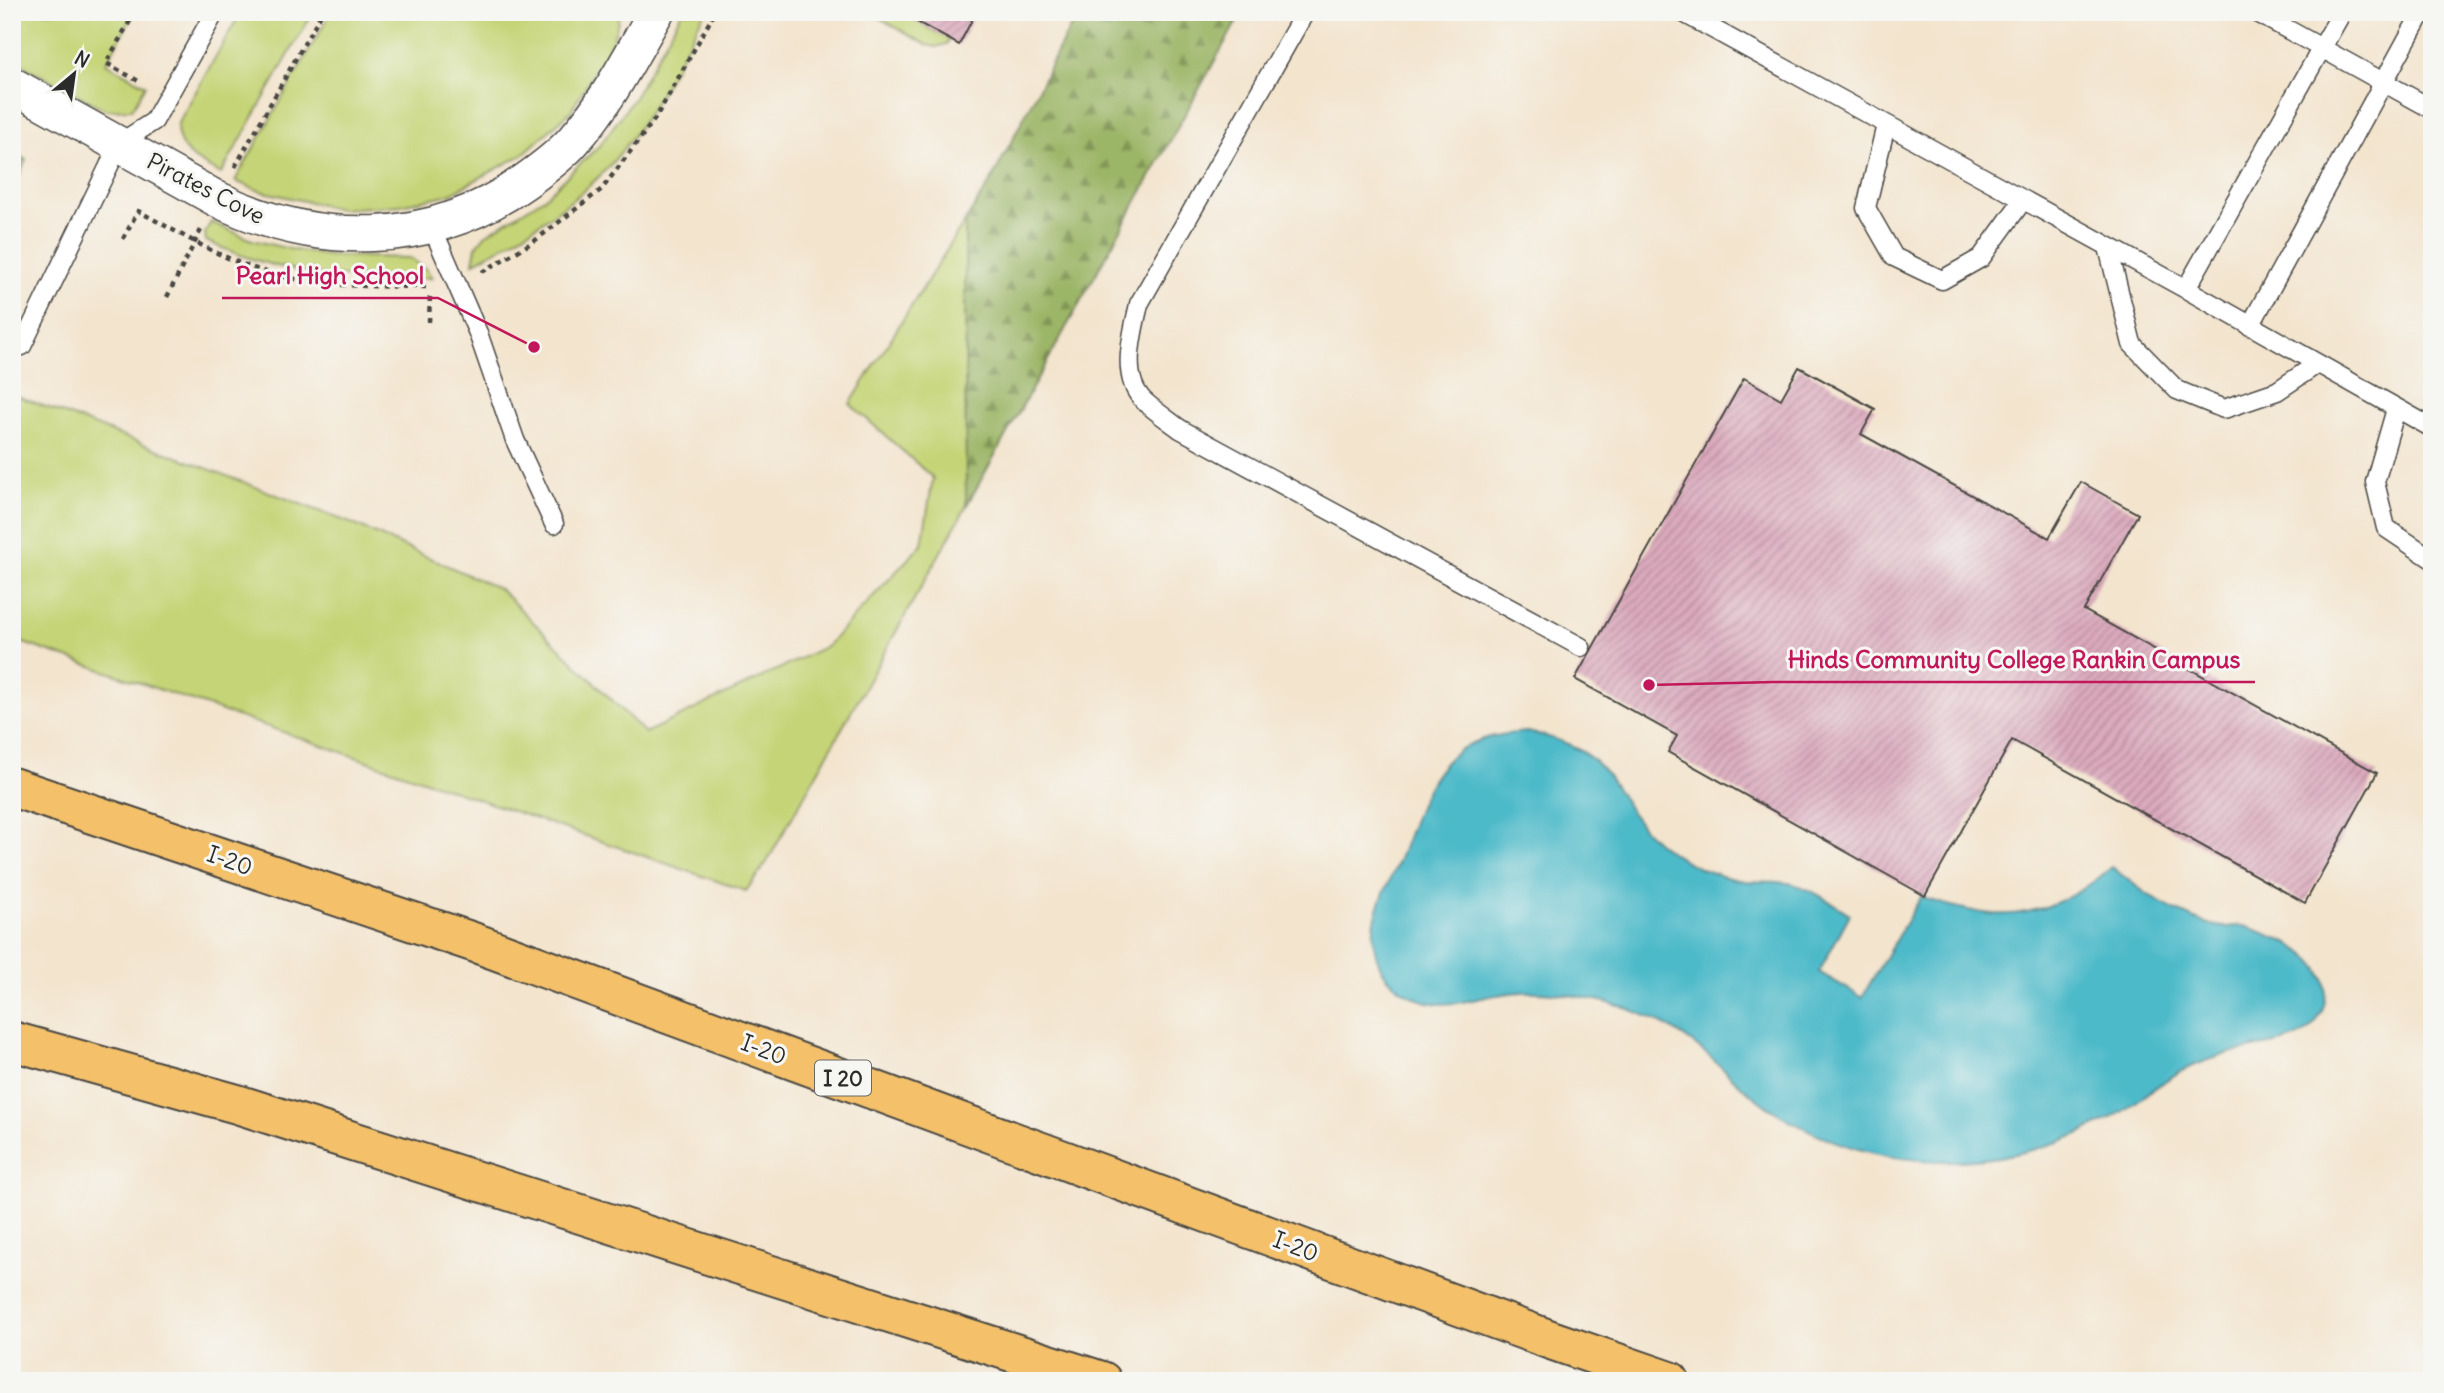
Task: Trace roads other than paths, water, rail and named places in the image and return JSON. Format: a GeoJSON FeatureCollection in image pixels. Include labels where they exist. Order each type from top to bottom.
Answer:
{"type":"FeatureCollection","features":[{"type":"Feature","properties":{"kind":"highway","name":"I-20"},"geometry":{"type":"LineString","coordinates":[[12,787],[473,942],[1538,1335],[1670,1381]]}},
{"type":"Feature","properties":{"kind":"highway"},"geometry":{"type":"LineString","coordinates":[[12,1041],[237,1104],[1102,1381]]}},
{"type":"Feature","properties":{"kind":"street","name":"Pirates Cove"},"geometry":{"type":"LineString","coordinates":[[12,85],[248,215],[302,229],[404,232],[462,216],[514,189],[541,170],[570,144],[612,89],[656,12]]}},
{"type":"Feature","properties":{"kind":"lane"},"geometry":{"type":"LineString","coordinates":[[22,346],[120,144],[154,121],[215,12]]}},
{"type":"Feature","properties":{"kind":"lane"},"geometry":{"type":"LineString","coordinates":[[1305,12],[1139,304],[1130,345],[1131,379],[1142,400],[1180,429],[1581,647]]}},
{"type":"Feature","properties":{"kind":"lane"},"geometry":{"type":"LineString","coordinates":[[1682,12],[2186,289],[2432,428]]}},
{"type":"Feature","properties":{"kind":"lane"},"geometry":{"type":"LineString","coordinates":[[2256,12],[2432,109]]}},
{"type":"Feature","properties":{"kind":"lane"},"geometry":{"type":"LineString","coordinates":[[2186,289],[2342,12]]}},
{"type":"Feature","properties":{"kind":"lane"},"geometry":{"type":"LineString","coordinates":[[2250,326],[2423,12]]}},
{"type":"Feature","properties":{"kind":"lane"},"geometry":{"type":"LineString","coordinates":[[1886,125],[1866,208],[1894,257],[1942,279],[1981,258],[2023,200]]}},
{"type":"Feature","properties":{"kind":"lane"},"geometry":{"type":"LineString","coordinates":[[432,226],[478,334],[515,440],[554,524]]}},
{"type":"Feature","properties":{"kind":"lane"},"geometry":{"type":"LineString","coordinates":[[2108,247],[2132,344],[2177,390],[2224,409],[2277,391],[2317,364]]}},
{"type":"Feature","properties":{"kind":"lane"},"geometry":{"type":"LineString","coordinates":[[2396,409],[2375,482],[2386,528],[2432,559]]}},
{"type":"Feature","properties":{"kind":"water"},"geometry":{"type":"Polygon","coordinates":[[[1527,732],[1562,741],[1592,759],[1609,777],[1645,830],[1680,858],[1711,873],[1734,879],[1796,885],[1850,914],[1819,972],[1862,997],[1922,895],[1926,899],[1977,912],[2019,913],[2036,910],[2069,897],[2112,867],[2152,897],[2179,912],[2214,926],[2251,928],[2299,950],[2317,966],[2322,976],[2325,988],[2324,1007],[2315,1023],[2301,1035],[2287,1041],[2233,1052],[2189,1068],[2169,1078],[2110,1119],[2069,1138],[2027,1151],[1984,1159],[1941,1161],[1898,1158],[1855,1148],[1814,1133],[1764,1104],[1687,1039],[1663,1024],[1623,1007],[1587,998],[1541,992],[1505,994],[1455,1003],[1424,1001],[1408,994],[1391,981],[1379,963],[1374,935],[1380,902],[1423,797],[1445,763],[1472,743],[1504,734],[1527,732]]]}},
{"type":"Feature","properties":{"kind":"place","name":"Pearl High School"},"geometry":{"type":"Point","coordinates":[534,347]}},
{"type":"Feature","properties":{"kind":"place","name":"Hinds Community College Rankin Campus"},"geometry":{"type":"Point","coordinates":[1649,685]}}]}
